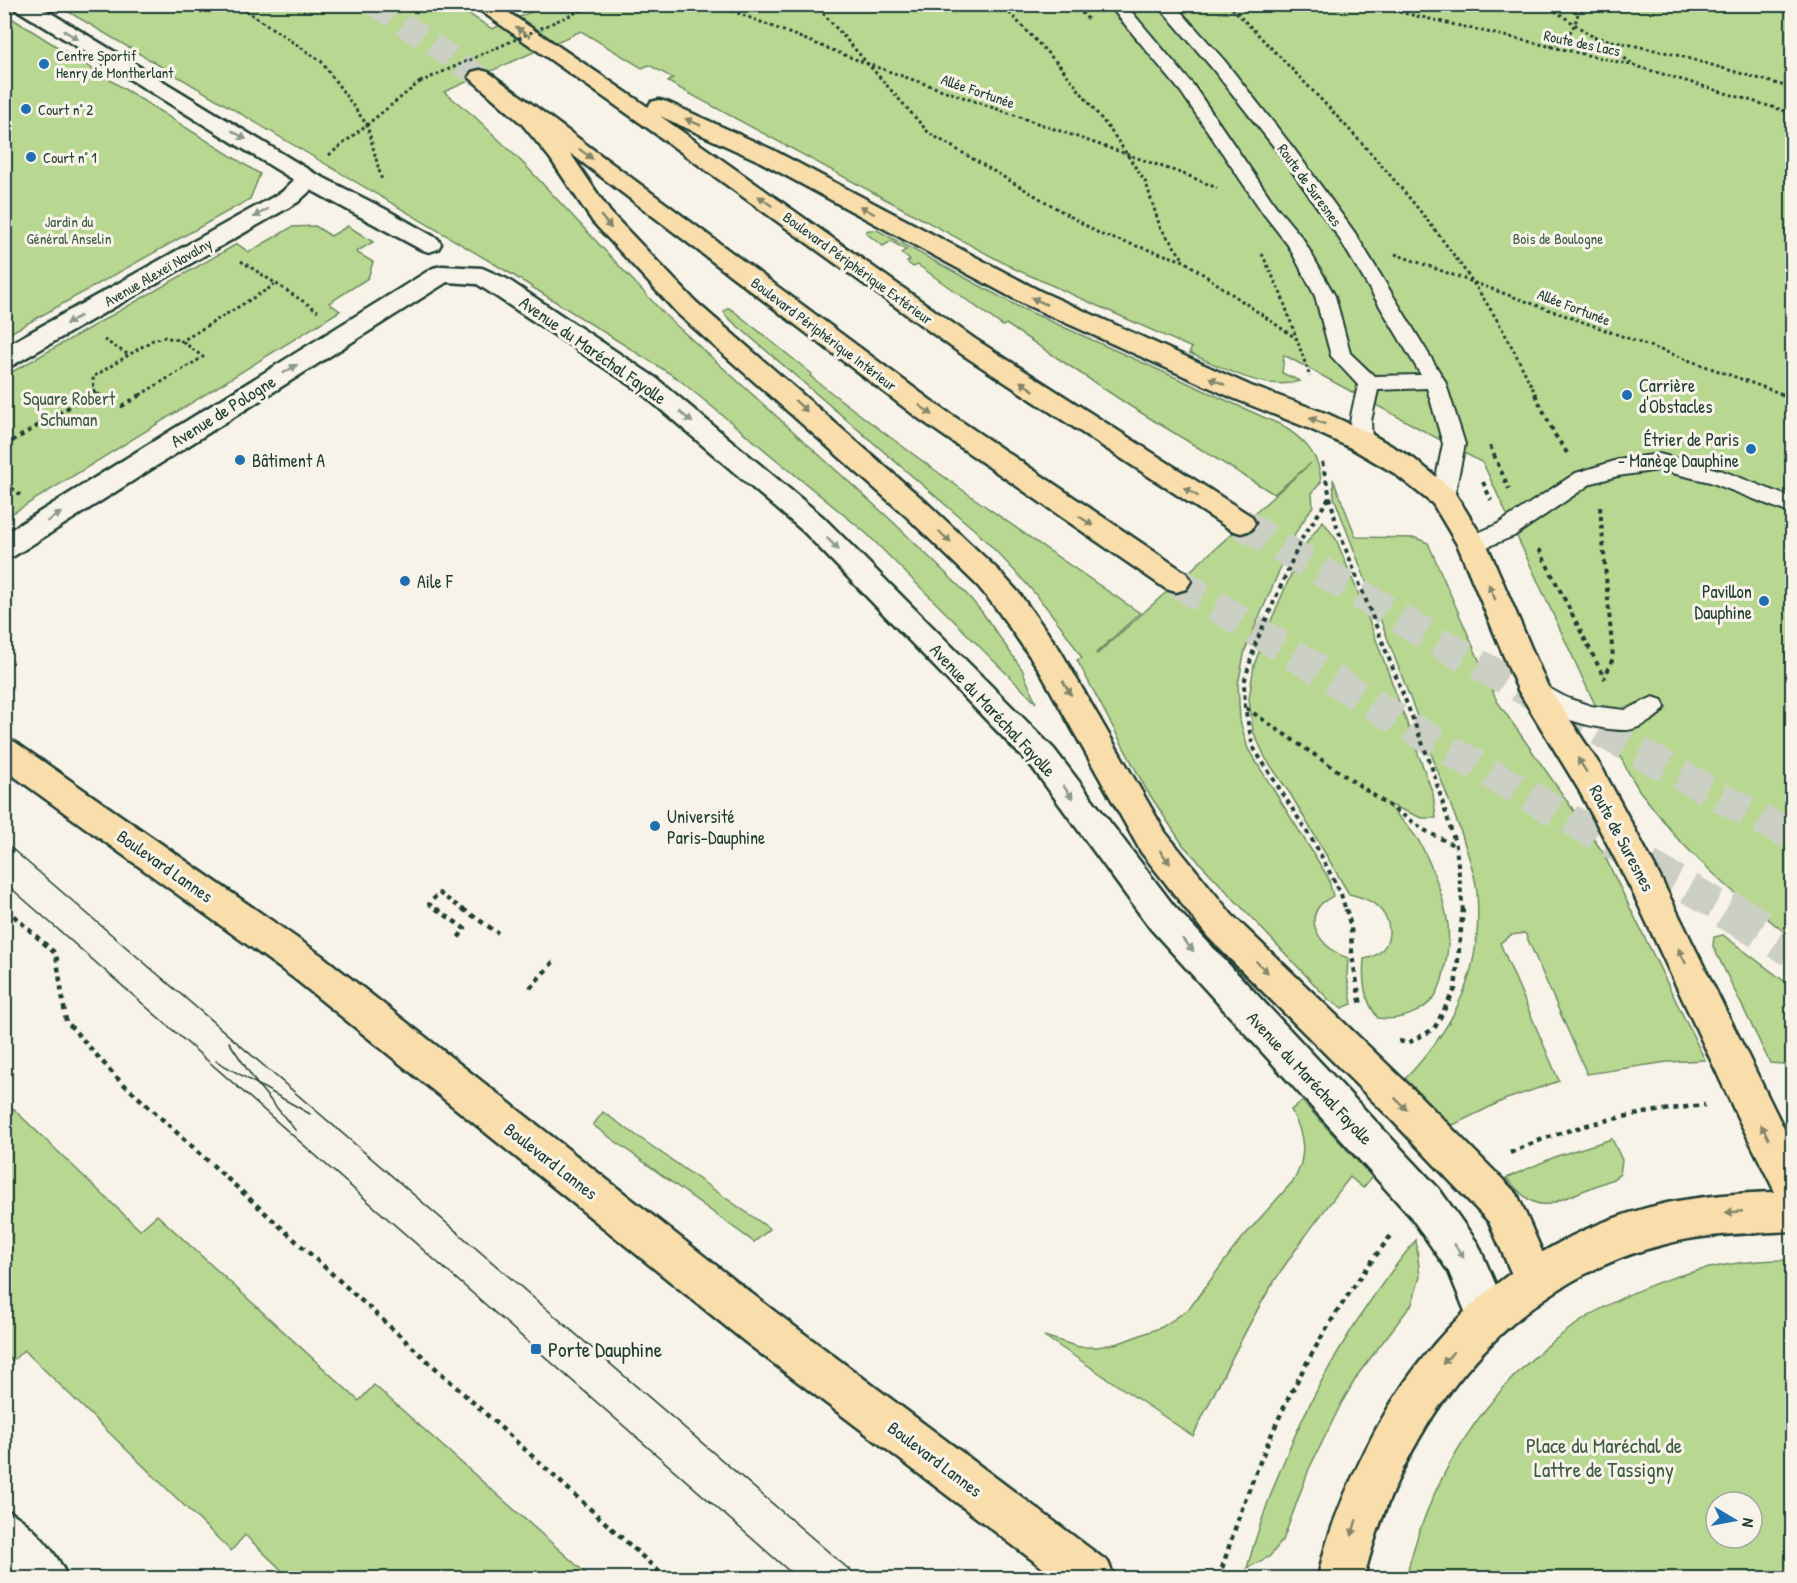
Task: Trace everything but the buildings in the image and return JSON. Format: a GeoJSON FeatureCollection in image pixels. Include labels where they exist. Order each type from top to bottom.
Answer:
{"type":"FeatureCollection","features":[{"type":"Feature","properties":{"kind":"main road","name":"Boulevard Périphérique Extérieur"},"geometry":{"type":"LineString","coordinates":[[481,4],[640,111],[926,317],[1064,412],[1240,523]]}},
{"type":"Feature","properties":{"kind":"main road","name":"Route de Suresnes"},"geometry":{"type":"LineString","coordinates":[[566,60],[601,80],[765,155],[1031,297],[1242,392],[1318,421],[1361,441],[1404,466],[1443,497],[1472,545],[1534,690],[1591,780],[1645,882],[1751,1105],[1792,1184]]}},
{"type":"Feature","properties":{"kind":"main road","name":"Boulevard Périphérique Intérieur"},"geometry":{"type":"LineString","coordinates":[[480,77],[992,458],[1176,581]]}},
{"type":"Feature","properties":{"kind":"main road"},"geometry":{"type":"LineString","coordinates":[[505,94],[530,119],[559,154],[601,217],[687,308],[757,367],[917,510],[988,578],[1007,600],[1049,659],[1153,842],[1220,926],[1402,1104],[1503,1208],[1534,1279]]}},
{"type":"Feature","properties":{"kind":"main road","name":"Boulevard Lannes"},"geometry":{"type":"LineString","coordinates":[[4,751],[308,967],[759,1326],[1092,1578]]}},
{"type":"Feature","properties":{"kind":"main road"},"geometry":{"type":"LineString","coordinates":[[1341,1578],[1358,1514],[1376,1473],[1409,1411],[1446,1359],[1488,1316],[1534,1279],[1601,1243],[1637,1230],[1712,1214],[1753,1210],[1792,1211]]}},
{"type":"Feature","properties":{"kind":"street","name":"Avenue du Maréchal Fayolle"},"geometry":{"type":"LineString","coordinates":[[21,4],[306,178],[377,214],[435,259],[482,276],[498,285],[647,384],[813,524],[1043,758],[1162,917],[1425,1203],[1464,1258],[1488,1316]]}},
{"type":"Feature","properties":{"kind":"street","name":"Avenue Alexeï Navalny"},"geometry":{"type":"LineString","coordinates":[[4,358],[290,197],[301,188],[306,178]]}},
{"type":"Feature","properties":{"kind":"street","name":"Avenue de Pologne"},"geometry":{"type":"LineString","coordinates":[[4,548],[435,259]]}},
{"type":"Feature","properties":{"kind":"street"},"geometry":{"type":"LineString","coordinates":[[4,1531],[44,1578]]}},
{"type":"Feature","properties":{"kind":"lane"},"geometry":{"type":"LineString","coordinates":[[1116,4],[1187,89],[1269,209],[1296,243],[1325,296],[1341,356],[1369,384],[1435,381]]}},
{"type":"Feature","properties":{"kind":"lane","name":"Route de Suresnes"},"geometry":{"type":"LineString","coordinates":[[1164,4],[1218,64],[1288,153],[1348,237],[1435,381],[1454,444],[1443,497]]}},
{"type":"Feature","properties":{"kind":"lane"},"geometry":{"type":"LineString","coordinates":[[1361,441],[1361,421],[1369,384]]}},
{"type":"Feature","properties":{"kind":"lane"},"geometry":{"type":"LineString","coordinates":[[1472,545],[1506,530],[1584,478],[1618,468],[1659,462],[1714,476],[1792,506]]}},
{"type":"Feature","properties":{"kind":"lane"},"geometry":{"type":"LineString","coordinates":[[1534,690],[1558,705],[1591,716],[1628,720],[1653,706]]}},
{"type":"Feature","properties":{"kind":"path"},"geometry":{"type":"LineString","coordinates":[[236,4],[321,61],[367,125],[389,206],[377,214]]}},
{"type":"Feature","properties":{"kind":"path"},"geometry":{"type":"LineString","coordinates":[[325,158],[420,82],[595,4]]}},
{"type":"Feature","properties":{"kind":"path","name":"Allée Fortunée"},"geometry":{"type":"LineString","coordinates":[[715,4],[866,63],[1189,176],[1226,192]]}},
{"type":"Feature","properties":{"kind":"path"},"geometry":{"type":"LineString","coordinates":[[815,4],[929,133],[1102,235],[1184,261],[1297,339],[1310,377]]}},
{"type":"Feature","properties":{"kind":"path"},"geometry":{"type":"LineString","coordinates":[[1001,4],[1067,73],[1106,122],[1155,201],[1158,222],[1184,261]]}},
{"type":"Feature","properties":{"kind":"path"},"geometry":{"type":"LineString","coordinates":[[1228,4],[1396,180],[1471,279],[1490,307],[1555,435],[1584,478],[1599,495],[1613,658],[1605,677]]}},
{"type":"Feature","properties":{"kind":"path","name":"Route des Lacs"},"geometry":{"type":"LineString","coordinates":[[1364,4],[1636,66],[1792,113]]}},
{"type":"Feature","properties":{"kind":"path"},"geometry":{"type":"LineString","coordinates":[[1545,4],[1636,66]]}},
{"type":"Feature","properties":{"kind":"path"},"geometry":{"type":"LineString","coordinates":[[1788,4],[1792,11]]}},
{"type":"Feature","properties":{"kind":"path"},"geometry":{"type":"LineString","coordinates":[[1549,47],[1565,41],[1576,25],[1579,9]]}},
{"type":"Feature","properties":{"kind":"path","name":"Route des Lacs"},"geometry":{"type":"LineString","coordinates":[[1594,37],[1673,54],[1792,88]]}},
{"type":"Feature","properties":{"kind":"path","name":"Allée Fortunée"},"geometry":{"type":"LineString","coordinates":[[1348,237],[1471,279],[1792,398]]}},
{"type":"Feature","properties":{"kind":"path"},"geometry":{"type":"LineString","coordinates":[[234,256],[320,312]]}},
{"type":"Feature","properties":{"kind":"path"},"geometry":{"type":"LineString","coordinates":[[182,341],[276,284]]}},
{"type":"Feature","properties":{"kind":"path"},"geometry":{"type":"LineString","coordinates":[[159,338],[182,341],[203,357],[122,406],[111,403],[94,392],[93,377],[159,338]]}},
{"type":"Feature","properties":{"kind":"path"},"geometry":{"type":"LineString","coordinates":[[4,446],[94,392]]}},
{"type":"Feature","properties":{"kind":"path"},"geometry":{"type":"LineString","coordinates":[[1488,443],[1523,519],[1628,720]]}},
{"type":"Feature","properties":{"kind":"path"},"geometry":{"type":"LineString","coordinates":[[1321,456],[1329,498],[1341,537],[1431,765],[1456,846],[1463,911],[1455,989],[1434,1029],[1408,1043],[1390,1038]]}},
{"type":"Feature","properties":{"kind":"path"},"geometry":{"type":"LineString","coordinates":[[4,482],[21,496]]}},
{"type":"Feature","properties":{"kind":"path"},"geometry":{"type":"LineString","coordinates":[[1329,498],[1302,540],[1255,645],[1244,682],[1245,708],[1253,747],[1316,846],[1341,894],[1351,927],[1352,956],[1362,1007]]}},
{"type":"Feature","properties":{"kind":"path"},"geometry":{"type":"LineString","coordinates":[[1245,708],[1426,831],[1456,846]]}},
{"type":"Feature","properties":{"kind":"path"},"geometry":{"type":"LineString","coordinates":[[458,938],[465,929],[429,904],[440,893],[498,933]]}},
{"type":"Feature","properties":{"kind":"path"},"geometry":{"type":"LineString","coordinates":[[4,907],[56,954],[66,1021],[117,1078],[666,1578]]}},
{"type":"Feature","properties":{"kind":"path"},"geometry":{"type":"LineString","coordinates":[[530,988],[554,962]]}},
{"type":"Feature","properties":{"kind":"path"},"geometry":{"type":"LineString","coordinates":[[1499,1158],[1550,1135],[1605,1119],[1661,1109],[1711,1105]]}},
{"type":"Feature","properties":{"kind":"path"},"geometry":{"type":"LineString","coordinates":[[1219,1578],[1246,1493],[1263,1449],[1302,1365],[1334,1312],[1396,1229]]}},
{"type":"Feature","properties":{"kind":"green space","name":"Bois de Boulogne"},"geometry":{"type":"Polygon","coordinates":[[[539,4],[1792,5],[1792,938],[1729,888],[1699,860],[1676,837],[1639,790],[1589,692],[1483,463],[1284,355],[1282,373],[1300,381],[1286,384],[1257,381],[1189,353],[1192,348],[1013,268],[668,82],[673,78],[649,65],[642,68],[581,31],[444,92],[473,115],[525,165],[667,317],[892,521],[963,590],[982,612],[1022,669],[1036,703],[866,533],[677,378],[513,275],[57,5],[455,5],[492,29],[542,7],[539,4]]]}},
{"type":"Feature","properties":{"kind":"green space","name":"Jardin du Général Anselin"},"geometry":{"type":"Polygon","coordinates":[[[5,14],[260,174],[250,199],[5,336],[5,14]]]}},
{"type":"Feature","properties":{"kind":"green space","name":"Square Robert Schuman"},"geometry":{"type":"Polygon","coordinates":[[[315,226],[331,236],[348,226],[373,242],[356,252],[373,262],[368,278],[329,303],[340,311],[5,518],[5,376],[237,244],[249,252],[292,227],[315,226]]]}},
{"type":"Feature","properties":{"kind":"green space"},"geometry":{"type":"Polygon","coordinates":[[[868,230],[877,230],[1019,307],[1281,425],[1304,442],[1314,456],[1321,482],[1312,493],[1313,506],[1296,532],[1245,650],[1238,684],[1240,721],[1248,749],[1328,877],[1333,896],[1321,904],[1314,920],[1316,929],[1325,944],[1348,958],[1347,976],[1352,1004],[1342,1008],[1329,1000],[1183,845],[1146,789],[1077,660],[1082,658],[1046,607],[1019,576],[976,531],[726,316],[724,311],[729,308],[735,312],[812,374],[810,376],[891,438],[1140,613],[1097,654],[1311,463],[1274,494],[1130,406],[1006,324],[1003,326],[918,265],[913,267],[907,262],[910,260],[901,253],[906,250],[891,241],[883,246],[867,234],[868,230]]]}},
{"type":"Feature","properties":{"kind":"green space"},"geometry":{"type":"Polygon","coordinates":[[[1333,479],[1356,537],[1416,538],[1428,543],[1497,701],[1602,851],[1705,1060],[1667,1062],[1587,1074],[1525,933],[1511,935],[1500,943],[1559,1081],[1504,1100],[1453,1125],[1449,1124],[1405,1079],[1439,1038],[1463,994],[1476,947],[1478,921],[1476,886],[1462,835],[1334,497],[1333,479]]]}},
{"type":"Feature","properties":{"kind":"green space"},"geometry":{"type":"Polygon","coordinates":[[[1323,521],[1336,539],[1367,615],[1433,794],[1436,818],[1422,818],[1388,804],[1419,841],[1441,895],[1448,925],[1447,951],[1439,989],[1430,1002],[1417,1012],[1401,1017],[1378,1018],[1367,997],[1364,983],[1364,959],[1380,952],[1388,939],[1388,923],[1385,915],[1372,902],[1349,894],[1291,795],[1266,759],[1253,731],[1249,699],[1254,665],[1302,549],[1323,521]]]}},
{"type":"Feature","properties":{"kind":"green space"},"geometry":{"type":"Polygon","coordinates":[[[1723,935],[1792,987],[1792,1065],[1770,1063],[1713,946],[1714,937],[1723,935]]]}},
{"type":"Feature","properties":{"kind":"green space"},"geometry":{"type":"Polygon","coordinates":[[[5,1101],[140,1230],[157,1215],[359,1401],[374,1385],[591,1578],[290,1578],[245,1535],[231,1551],[24,1350],[12,1361],[5,1353],[5,1101]]]}},
{"type":"Feature","properties":{"kind":"green space"},"geometry":{"type":"Polygon","coordinates":[[[1302,1101],[1372,1177],[1363,1188],[1350,1177],[1286,1263],[1247,1328],[1193,1436],[1044,1336],[1079,1347],[1098,1347],[1119,1343],[1162,1327],[1189,1309],[1238,1243],[1294,1180],[1301,1162],[1303,1145],[1291,1110],[1302,1101]]]}},
{"type":"Feature","properties":{"kind":"green space"},"geometry":{"type":"Polygon","coordinates":[[[603,1112],[770,1229],[754,1242],[593,1125],[603,1112]]]}},
{"type":"Feature","properties":{"kind":"green space"},"geometry":{"type":"Polygon","coordinates":[[[1612,1139],[1622,1160],[1620,1174],[1613,1179],[1550,1204],[1531,1201],[1506,1178],[1557,1156],[1612,1139]]]}},
{"type":"Feature","properties":{"kind":"green space"},"geometry":{"type":"Polygon","coordinates":[[[1416,1240],[1420,1277],[1412,1304],[1359,1373],[1342,1402],[1309,1469],[1283,1540],[1269,1557],[1247,1568],[1276,1479],[1314,1395],[1361,1315],[1416,1240]]]}},
{"type":"Feature","properties":{"kind":"green space","name":"Place du Maréchal de Lattre de Tassigny"},"geometry":{"type":"Polygon","coordinates":[[[1792,1260],[1792,1578],[1406,1578],[1427,1512],[1457,1451],[1496,1396],[1543,1350],[1597,1311],[1657,1283],[1722,1266],[1792,1260]]]}},
{"type":"Feature","properties":{"kind":"tunnel"},"geometry":{"type":"LineString","coordinates":[[374,4],[480,77]]}},
{"type":"Feature","properties":{"kind":"tunnel"},"geometry":{"type":"LineString","coordinates":[[1241,523],[1461,655],[1792,836]]}},
{"type":"Feature","properties":{"kind":"tunnel"},"geometry":{"type":"LineString","coordinates":[[1176,581],[1411,728],[1729,911]]}},
{"type":"Feature","properties":{"kind":"tunnel"},"geometry":{"type":"LineString","coordinates":[[1726,909],[1792,947]]}},
{"type":"Feature","properties":{"kind":"tram line"},"geometry":{"type":"LineString","coordinates":[[4,842],[859,1578]]}},
{"type":"Feature","properties":{"kind":"tram line"},"geometry":{"type":"LineString","coordinates":[[4,882],[797,1578]]}},
{"type":"Feature","properties":{"kind":"tram line"},"geometry":{"type":"LineString","coordinates":[[229,1042],[257,1084]]}},
{"type":"Feature","properties":{"kind":"tram line"},"geometry":{"type":"LineString","coordinates":[[216,1061],[257,1084]]}},
{"type":"Feature","properties":{"kind":"tram line"},"geometry":{"type":"LineString","coordinates":[[257,1084],[310,1114]]}},
{"type":"Feature","properties":{"kind":"tram line"},"geometry":{"type":"LineString","coordinates":[[257,1084],[296,1131]]}},
{"type":"Feature","properties":{"kind":"place","name":"Centre Sportif Henry de Montherlant"},"geometry":{"type":"Point","coordinates":[44,64]}},
{"type":"Feature","properties":{"kind":"place","name":"Court n° 2"},"geometry":{"type":"Point","coordinates":[26,109]}},
{"type":"Feature","properties":{"kind":"place","name":"Court n° 1"},"geometry":{"type":"Point","coordinates":[31,157]}},
{"type":"Feature","properties":{"kind":"place","name":"Carrière d'Obstacles"},"geometry":{"type":"Point","coordinates":[1627,395]}},
{"type":"Feature","properties":{"kind":"place","name":"Étrier de Paris - Manège Dauphine"},"geometry":{"type":"Point","coordinates":[1751,449]}},
{"type":"Feature","properties":{"kind":"place","name":"Bâtiment A"},"geometry":{"type":"Point","coordinates":[240,460]}},
{"type":"Feature","properties":{"kind":"place","name":"Aile F"},"geometry":{"type":"Point","coordinates":[405,581]}},
{"type":"Feature","properties":{"kind":"place","name":"Pavillon Dauphine"},"geometry":{"type":"Point","coordinates":[1764,601]}},
{"type":"Feature","properties":{"kind":"place","name":"Université Paris-Dauphine"},"geometry":{"type":"Point","coordinates":[655,826]}},
{"type":"Feature","properties":{"kind":"place","name":"Porte Dauphine"},"geometry":{"type":"Point","coordinates":[536,1349]}}]}
